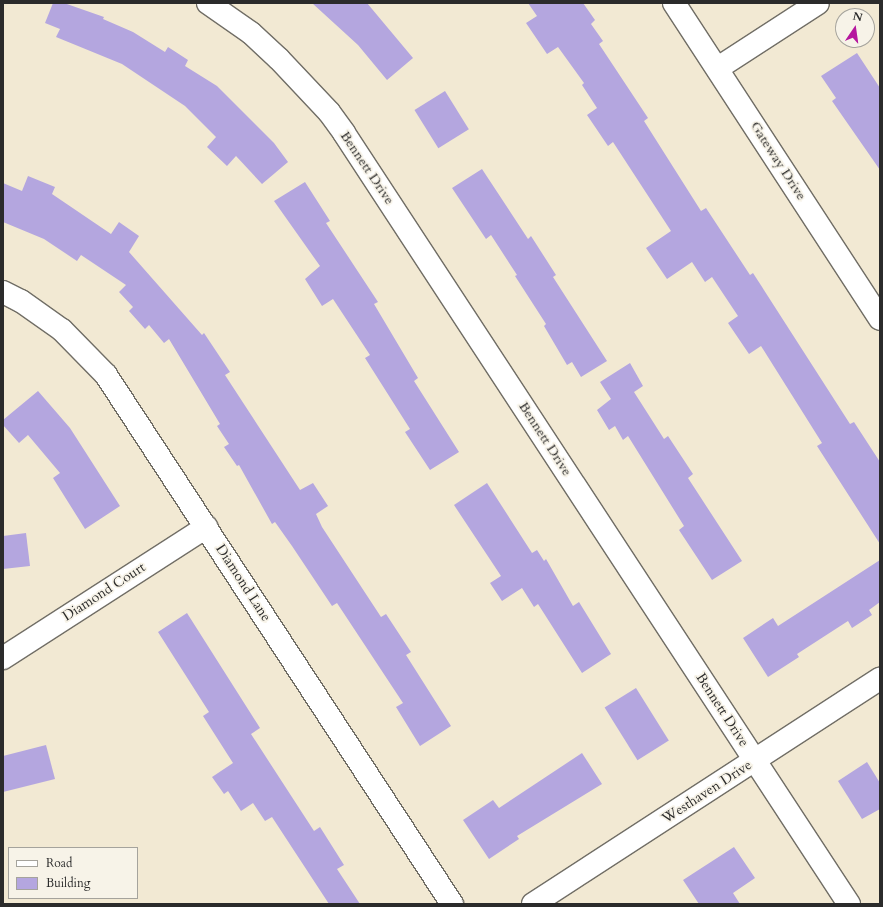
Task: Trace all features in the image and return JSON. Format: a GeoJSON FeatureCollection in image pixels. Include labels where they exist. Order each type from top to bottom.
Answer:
{"type":"FeatureCollection","features":[{"type":"Feature","properties":{"kind":"street","name":"Bennett Drive"},"geometry":{"type":"LineString","coordinates":[[208,3],[251,33],[296,76],[329,112],[849,904]]}},
{"type":"Feature","properties":{"kind":"street","name":"Gateway Drive"},"geometry":{"type":"LineString","coordinates":[[674,3],[718,68],[880,319]]}},
{"type":"Feature","properties":{"kind":"street"},"geometry":{"type":"LineString","coordinates":[[718,68],[818,3]]}},
{"type":"Feature","properties":{"kind":"street","name":"Diamond Lane"},"geometry":{"type":"LineString","coordinates":[[3,292],[53,323],[98,365],[206,527],[452,904]]}},
{"type":"Feature","properties":{"kind":"street","name":"Diamond Court"},"geometry":{"type":"LineString","coordinates":[[3,658],[206,527]]}},
{"type":"Feature","properties":{"kind":"street","name":"Westhaven Drive"},"geometry":{"type":"LineString","coordinates":[[533,904],[880,679]]}},
{"type":"Feature","properties":{"kind":"building"},"geometry":{"type":"Polygon","coordinates":[[[53,3],[64,3],[104,17],[103,19],[133,32],[165,52],[168,47],[188,60],[185,66],[217,86],[274,143],[288,162],[262,184],[236,156],[227,166],[207,147],[216,137],[185,106],[122,64],[56,37],[60,29],[45,23],[53,3]]]}},
{"type":"Feature","properties":{"kind":"building"},"geometry":{"type":"Polygon","coordinates":[[[312,3],[367,3],[413,58],[387,80],[358,45],[312,3]]]}},
{"type":"Feature","properties":{"kind":"building"},"geometry":{"type":"Polygon","coordinates":[[[528,3],[583,3],[595,20],[591,24],[603,41],[599,44],[648,118],[644,121],[701,211],[706,208],[750,275],[753,273],[850,424],[854,422],[880,462],[880,544],[817,446],[822,443],[761,346],[749,354],[728,323],[738,316],[712,277],[705,282],[692,262],[667,279],[646,248],[671,231],[613,142],[608,146],[587,115],[597,108],[582,85],[584,83],[558,47],[547,54],[526,23],[537,16],[528,3]]]}},
{"type":"Feature","properties":{"kind":"building"},"geometry":{"type":"Polygon","coordinates":[[[857,53],[880,88],[880,170],[832,101],[836,98],[821,76],[857,53]]]}},
{"type":"Feature","properties":{"kind":"building"},"geometry":{"type":"Polygon","coordinates":[[[445,91],[469,129],[438,148],[414,110],[445,91]]]}},
{"type":"Feature","properties":{"kind":"building"},"geometry":{"type":"Polygon","coordinates":[[[482,169],[528,239],[531,236],[556,275],[553,277],[607,361],[581,377],[572,362],[567,365],[544,326],[546,324],[491,235],[486,239],[452,188],[482,169]]]}},
{"type":"Feature","properties":{"kind":"building"},"geometry":{"type":"Polygon","coordinates":[[[28,176],[55,187],[52,194],[111,234],[119,222],[139,236],[129,252],[202,335],[204,333],[230,372],[225,375],[300,490],[313,483],[328,506],[316,514],[322,527],[381,617],[386,614],[411,652],[406,655],[451,726],[420,746],[396,707],[403,703],[337,603],[332,606],[275,522],[272,524],[239,465],[237,466],[224,447],[229,444],[217,426],[220,424],[169,339],[164,343],[149,325],[145,329],[129,311],[133,307],[119,292],[126,285],[81,255],[77,261],[44,239],[3,222],[3,183],[22,191],[28,176]]]}},
{"type":"Feature","properties":{"kind":"building"},"geometry":{"type":"Polygon","coordinates":[[[305,182],[330,221],[326,223],[378,302],[374,304],[418,378],[414,381],[459,452],[430,470],[405,432],[410,429],[365,358],[370,355],[333,299],[322,306],[305,279],[320,266],[274,201],[305,182]]]}},
{"type":"Feature","properties":{"kind":"building"},"geometry":{"type":"Polygon","coordinates":[[[630,363],[643,386],[634,392],[664,439],[668,436],[693,474],[688,478],[742,561],[712,580],[679,530],[684,526],[628,436],[623,440],[615,426],[609,430],[597,410],[611,399],[600,382],[630,363]]]}},
{"type":"Feature","properties":{"kind":"building"},"geometry":{"type":"Polygon","coordinates":[[[38,391],[70,428],[120,506],[85,529],[53,478],[60,473],[28,435],[19,443],[3,425],[3,420],[38,391]]]}},
{"type":"Feature","properties":{"kind":"building"},"geometry":{"type":"Polygon","coordinates":[[[487,483],[532,553],[537,550],[544,561],[546,559],[573,606],[579,602],[611,654],[582,673],[538,604],[534,607],[522,588],[502,601],[490,583],[501,576],[454,505],[487,483]]]}},
{"type":"Feature","properties":{"kind":"building"},"geometry":{"type":"Polygon","coordinates":[[[26,533],[30,566],[3,569],[3,536],[26,533]]]}},
{"type":"Feature","properties":{"kind":"building"},"geometry":{"type":"Polygon","coordinates":[[[880,560],[880,602],[869,610],[872,615],[852,628],[848,621],[797,654],[799,657],[768,677],[743,638],[773,618],[778,626],[880,560]]]}},
{"type":"Feature","properties":{"kind":"building"},"geometry":{"type":"Polygon","coordinates":[[[187,613],[260,728],[251,734],[314,831],[320,827],[344,865],[337,869],[360,904],[329,904],[272,817],[265,821],[253,803],[241,811],[228,791],[224,794],[212,777],[233,763],[203,716],[209,712],[158,632],[187,613]]]}},
{"type":"Feature","properties":{"kind":"building"},"geometry":{"type":"Polygon","coordinates":[[[636,688],[669,741],[637,760],[605,708],[636,688]]]}},
{"type":"Feature","properties":{"kind":"building"},"geometry":{"type":"Polygon","coordinates":[[[46,745],[55,779],[3,792],[3,756],[46,745]]]}},
{"type":"Feature","properties":{"kind":"building"},"geometry":{"type":"Polygon","coordinates":[[[582,753],[602,784],[517,836],[519,839],[489,859],[463,820],[493,800],[499,808],[582,753]]]}},
{"type":"Feature","properties":{"kind":"building"},"geometry":{"type":"Polygon","coordinates":[[[867,762],[880,783],[880,809],[862,819],[838,781],[867,762]]]}},
{"type":"Feature","properties":{"kind":"building"},"geometry":{"type":"Polygon","coordinates":[[[734,847],[755,878],[733,893],[740,904],[699,904],[683,880],[734,847]]]}}]}
